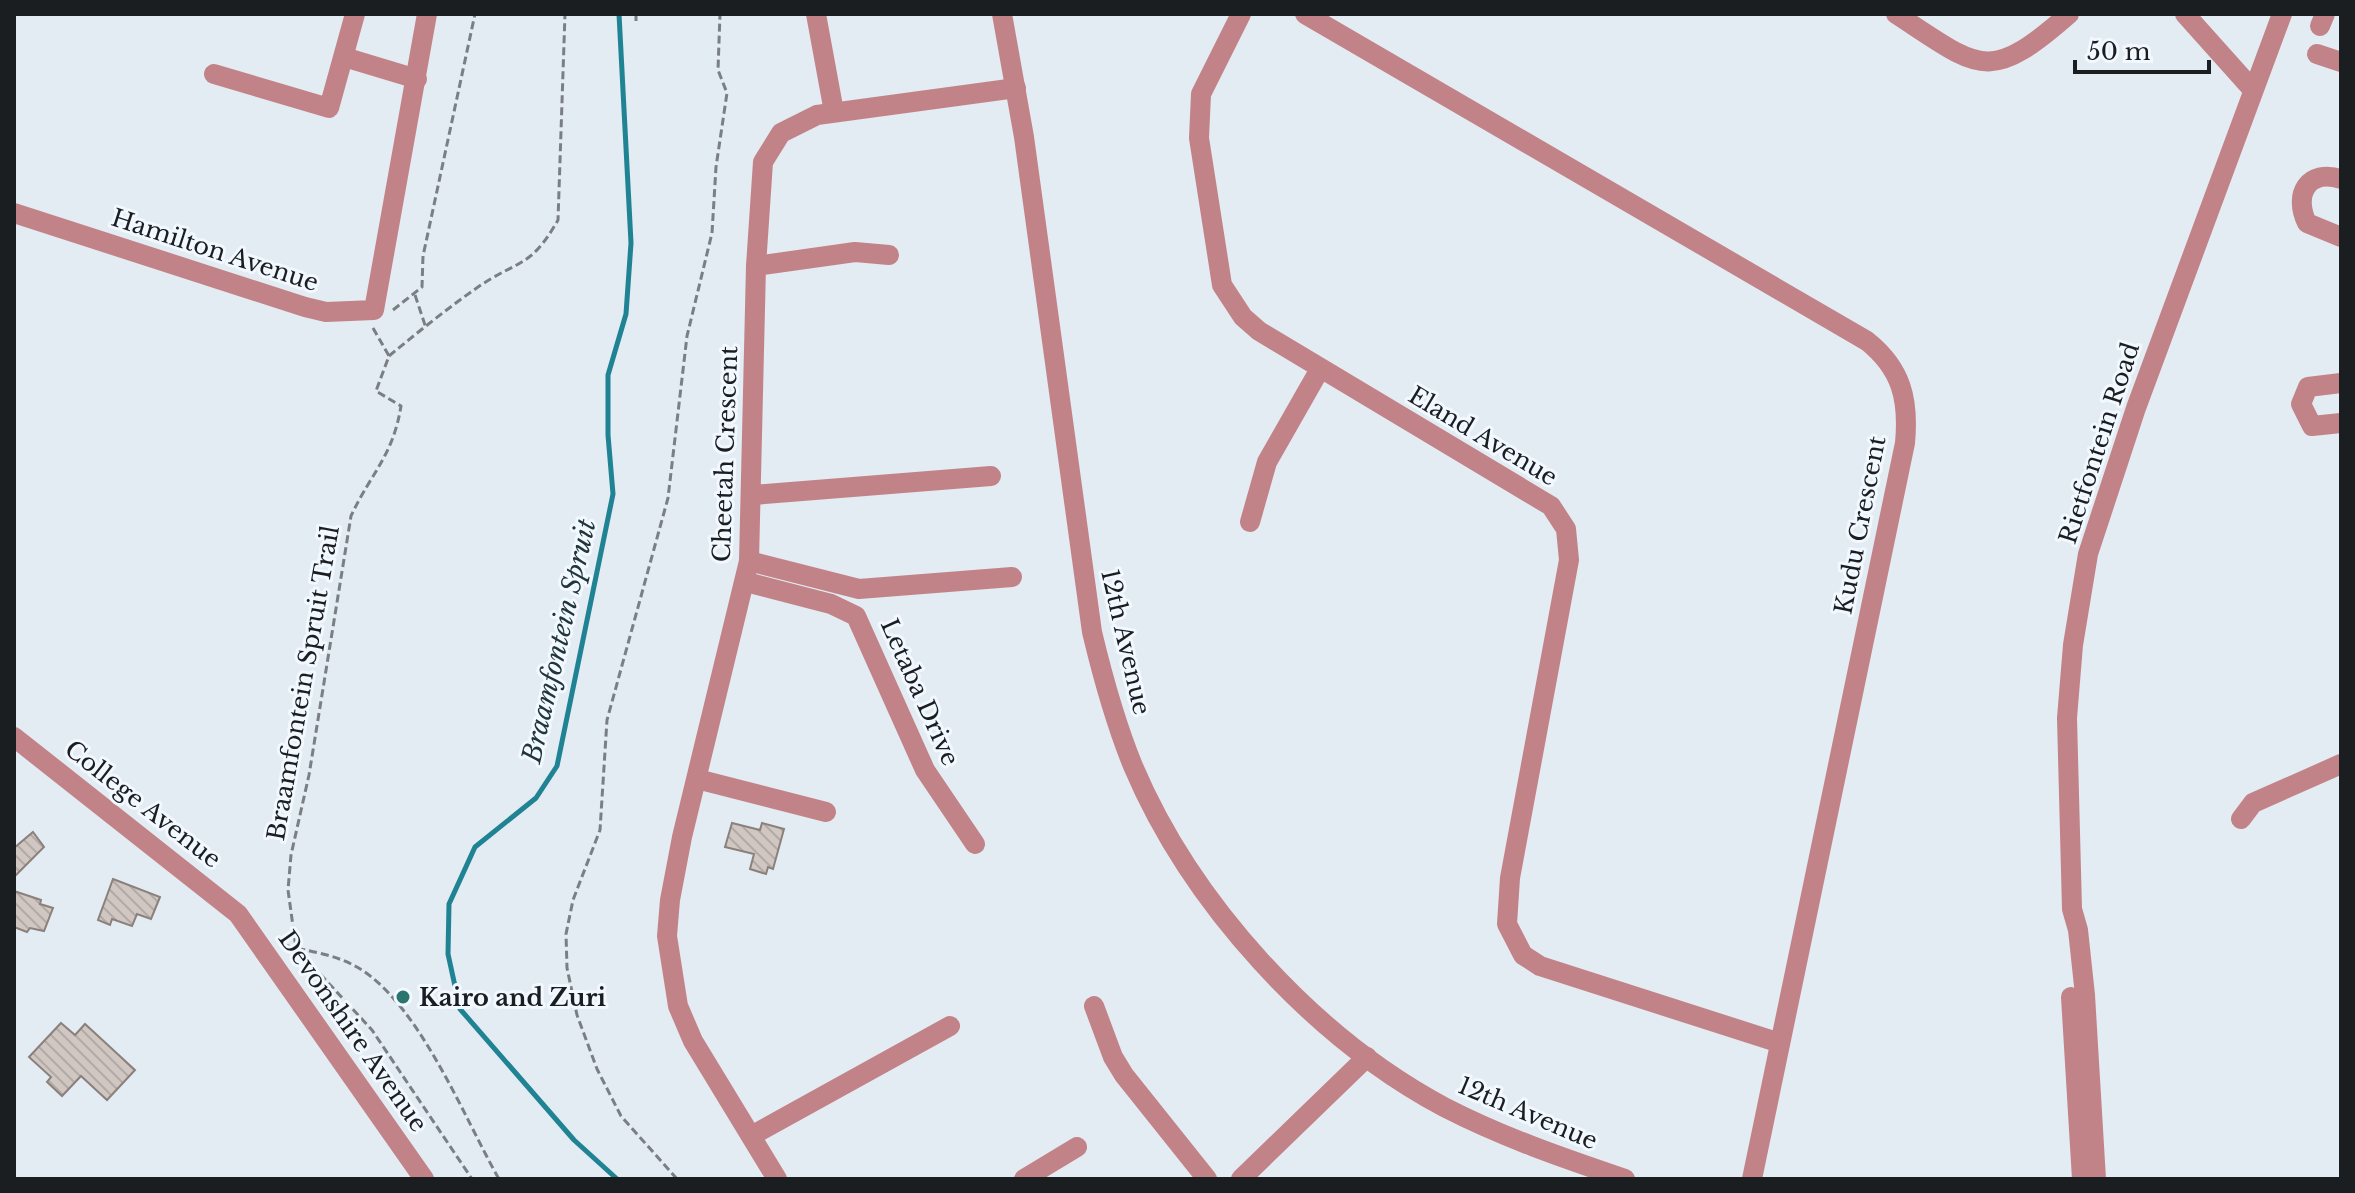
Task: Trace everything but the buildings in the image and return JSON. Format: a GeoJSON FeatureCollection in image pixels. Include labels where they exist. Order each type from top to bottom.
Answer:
{"type":"FeatureCollection","features":[{"type":"Feature","properties":{"kind":"street"},"geometry":{"type":"LineString","coordinates":[[214,74],[329,108],[355,14]]}},
{"type":"Feature","properties":{"kind":"street"},"geometry":{"type":"LineString","coordinates":[[372,316],[375,292],[381,281],[427,14]]}},
{"type":"Feature","properties":{"kind":"street"},"geometry":{"type":"LineString","coordinates":[[816,14],[834,112]]}},
{"type":"Feature","properties":{"kind":"street","name":"12th Avenue"},"geometry":{"type":"LineString","coordinates":[[1002,14],[1016,88],[1092,632],[1108,700],[1134,768],[1171,839],[1223,915],[1264,965],[1367,1057],[1429,1098],[1478,1124],[1625,1179]]}},
{"type":"Feature","properties":{"kind":"street","name":"Eland Avenue"},"geometry":{"type":"LineString","coordinates":[[1241,14],[1210,73],[1198,114],[1217,267],[1222,285],[1243,317],[1320,369],[1551,506],[1566,529],[1569,560],[1507,902],[1507,924],[1518,948],[1540,966],[1565,976],[1780,1043]]}},
{"type":"Feature","properties":{"kind":"street","name":"Kudu Crescent"},"geometry":{"type":"LineString","coordinates":[[1305,14],[1867,341],[1895,369],[1905,394],[1905,443],[1752,1179]]}},
{"type":"Feature","properties":{"kind":"street"},"geometry":{"type":"LineString","coordinates":[[1896,14],[1956,53],[1997,62],[2016,57],[2032,47],[2069,14]]}},
{"type":"Feature","properties":{"kind":"street"},"geometry":{"type":"LineString","coordinates":[[2185,14],[2253,90]]}},
{"type":"Feature","properties":{"kind":"street","name":"Rietfontein Road"},"geometry":{"type":"LineString","coordinates":[[2096,1179],[2085,995],[2078,930],[2072,909],[2067,718],[2075,631],[2088,554],[2136,408],[2282,14]]}},
{"type":"Feature","properties":{"kind":"street"},"geometry":{"type":"LineString","coordinates":[[2317,54],[2341,62]]}},
{"type":"Feature","properties":{"kind":"street"},"geometry":{"type":"LineString","coordinates":[[344,57],[417,79]]}},
{"type":"Feature","properties":{"kind":"street","name":"Cheetah Crescent"},"geometry":{"type":"LineString","coordinates":[[777,1179],[693,1041],[678,1006],[667,936],[670,900],[749,561],[759,180],[770,147],[781,133],[797,123],[834,112],[1016,88]]}},
{"type":"Feature","properties":{"kind":"street"},"geometry":{"type":"LineString","coordinates":[[2341,179],[2328,176],[2314,178],[2304,186],[2301,198],[2307,223],[2341,237]]}},
{"type":"Feature","properties":{"kind":"street","name":"Hamilton Avenue"},"geometry":{"type":"LineString","coordinates":[[14,213],[305,307],[372,316]]}},
{"type":"Feature","properties":{"kind":"street"},"geometry":{"type":"LineString","coordinates":[[756,266],[841,253],[889,255]]}},
{"type":"Feature","properties":{"kind":"street"},"geometry":{"type":"LineString","coordinates":[[1250,522],[1267,462],[1320,369]]}},
{"type":"Feature","properties":{"kind":"street"},"geometry":{"type":"LineString","coordinates":[[2341,383],[2308,387],[2301,404],[2312,426],[2341,423]]}},
{"type":"Feature","properties":{"kind":"street"},"geometry":{"type":"LineString","coordinates":[[753,495],[991,476]]}},
{"type":"Feature","properties":{"kind":"street"},"geometry":{"type":"LineString","coordinates":[[749,561],[859,589],[1012,577]]}},
{"type":"Feature","properties":{"kind":"street","name":"Letaba Drive"},"geometry":{"type":"LineString","coordinates":[[746,582],[846,609],[856,616],[925,770],[975,844]]}},
{"type":"Feature","properties":{"kind":"street","name":"College Avenue"},"geometry":{"type":"LineString","coordinates":[[14,737],[238,914]]}},
{"type":"Feature","properties":{"kind":"street"},"geometry":{"type":"LineString","coordinates":[[2241,819],[2253,803],[2341,764]]}},
{"type":"Feature","properties":{"kind":"street"},"geometry":{"type":"LineString","coordinates":[[697,779],[826,812]]}},
{"type":"Feature","properties":{"kind":"street","name":"Rietfontein Road"},"geometry":{"type":"LineString","coordinates":[[2072,909],[2067,930],[2082,1179]]}},
{"type":"Feature","properties":{"kind":"street","name":"Devonshire Avenue"},"geometry":{"type":"LineString","coordinates":[[238,914],[260,941],[424,1179]]}},
{"type":"Feature","properties":{"kind":"street"},"geometry":{"type":"LineString","coordinates":[[1094,1006],[1113,1057],[1124,1075],[1207,1179]]}},
{"type":"Feature","properties":{"kind":"street"},"geometry":{"type":"LineString","coordinates":[[751,1136],[950,1026]]}},
{"type":"Feature","properties":{"kind":"street"},"geometry":{"type":"LineString","coordinates":[[1241,1179],[1367,1057]]}},
{"type":"Feature","properties":{"kind":"street"},"geometry":{"type":"LineString","coordinates":[[1024,1179],[1077,1147]]}},
{"type":"Feature","properties":{"kind":"path"},"geometry":{"type":"LineString","coordinates":[[475,14],[423,256],[422,287],[415,295],[372,316],[389,356],[480,285],[519,267],[541,249],[558,220],[565,14]]}},
{"type":"Feature","properties":{"kind":"path"},"geometry":{"type":"LineString","coordinates":[[636,14],[636,21]]}},
{"type":"Feature","properties":{"kind":"path"},"geometry":{"type":"LineString","coordinates":[[677,1179],[621,1116],[597,1069],[577,1015],[567,968],[566,934],[573,900],[600,830],[607,720],[668,498],[687,336],[712,233],[716,167],[727,93],[718,70],[720,14]]}},
{"type":"Feature","properties":{"kind":"path"},"geometry":{"type":"LineString","coordinates":[[415,295],[426,328]]}},
{"type":"Feature","properties":{"kind":"path","name":"Braamfontein Spruit Trail"},"geometry":{"type":"LineString","coordinates":[[296,948],[288,890],[291,855],[309,775],[351,516],[361,495],[380,470],[396,435],[401,406],[376,391],[389,356]]}},
{"type":"Feature","properties":{"kind":"path"},"geometry":{"type":"LineString","coordinates":[[260,941],[356,966],[388,994],[441,1071],[499,1179]]}},
{"type":"Feature","properties":{"kind":"path"},"geometry":{"type":"LineString","coordinates":[[296,948],[372,1030],[472,1179]]}},
{"type":"Feature","properties":{"kind":"waterway","name":"Braamfontein Spruit"},"geometry":{"type":"LineString","coordinates":[[617,1179],[574,1140],[460,1009],[448,954],[449,904],[475,847],[536,798],[557,766],[613,494],[608,435],[608,375],[626,314],[631,243],[619,14]]}},
{"type":"Feature","properties":{"kind":"place","name":"Kairo and Zuri"},"geometry":{"type":"Point","coordinates":[403,997]}}]}
